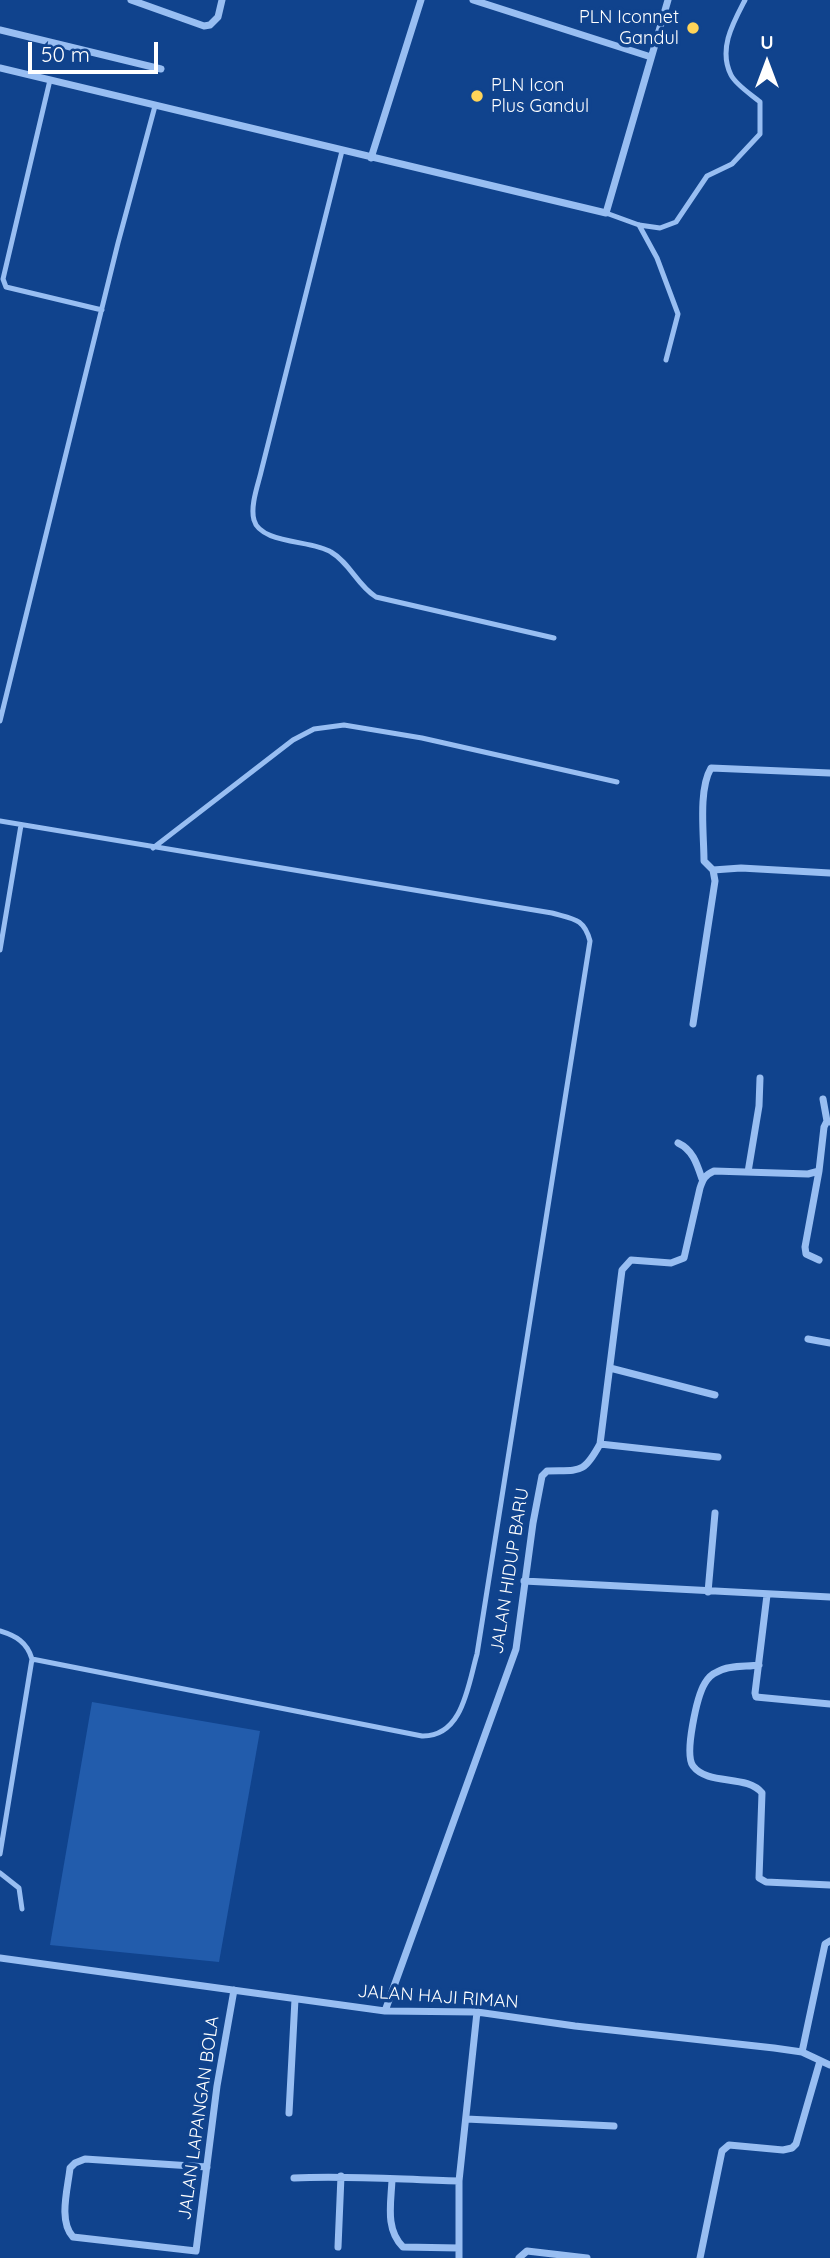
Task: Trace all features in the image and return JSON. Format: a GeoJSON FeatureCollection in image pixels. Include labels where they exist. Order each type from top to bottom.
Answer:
{"type":"FeatureCollection","features":[{"type":"Feature","properties":{"kind":"street"},"geometry":{"type":"LineString","coordinates":[[131,0],[204,26],[210,25],[218,18],[222,0]]}},
{"type":"Feature","properties":{"kind":"street"},"geometry":{"type":"LineString","coordinates":[[372,158],[421,0]]}},
{"type":"Feature","properties":{"kind":"street"},"geometry":{"type":"LineString","coordinates":[[473,0],[651,57]]}},
{"type":"Feature","properties":{"kind":"street"},"geometry":{"type":"LineString","coordinates":[[0,68],[606,213],[668,0]]}},
{"type":"Feature","properties":{"kind":"street"},"geometry":{"type":"LineString","coordinates":[[0,30],[161,69]]}},
{"type":"Feature","properties":{"kind":"street"},"geometry":{"type":"LineString","coordinates":[[693,1024],[715,881],[713,870],[704,861],[703,811],[707,775],[711,768],[830,773]]}},
{"type":"Feature","properties":{"kind":"street"},"geometry":{"type":"LineString","coordinates":[[713,870],[741,868],[830,873]]}},
{"type":"Feature","properties":{"kind":"street"},"geometry":{"type":"LineString","coordinates":[[748,1172],[761,1078]]}},
{"type":"Feature","properties":{"kind":"street"},"geometry":{"type":"LineString","coordinates":[[819,1260],[806,1254],[805,1247],[824,1128],[829,1121],[823,1099]]}},
{"type":"Feature","properties":{"kind":"street"},"geometry":{"type":"LineString","coordinates":[[678,1143],[693,1154],[702,1179],[684,1258],[671,1263],[631,1260],[622,1270],[600,1444],[718,1457]]}},
{"type":"Feature","properties":{"kind":"street"},"geometry":{"type":"LineString","coordinates":[[702,1179],[714,1171],[808,1174],[819,1171]]}},
{"type":"Feature","properties":{"kind":"street"},"geometry":{"type":"LineString","coordinates":[[808,1339],[830,1343]]}},
{"type":"Feature","properties":{"kind":"street"},"geometry":{"type":"LineString","coordinates":[[610,1368],[715,1395]]}},
{"type":"Feature","properties":{"kind":"street","name":"JALAN HIDUP BARU"},"geometry":{"type":"LineString","coordinates":[[385,2011],[516,1649],[533,1523],[544,1472],[582,1469],[590,1462],[600,1444]]}},
{"type":"Feature","properties":{"kind":"street"},"geometry":{"type":"LineString","coordinates":[[708,1592],[715,1513]]}},
{"type":"Feature","properties":{"kind":"street"},"geometry":{"type":"LineString","coordinates":[[524,1581],[830,1597]]}},
{"type":"Feature","properties":{"kind":"street"},"geometry":{"type":"LineString","coordinates":[[767,1595],[755,1693],[757,1697],[830,1704]]}},
{"type":"Feature","properties":{"kind":"street"},"geometry":{"type":"LineString","coordinates":[[759,1665],[720,1670],[705,1683],[697,1706],[689,1754],[693,1766],[702,1773],[753,1787],[762,1793],[759,1878],[766,1882],[830,1885]]}},
{"type":"Feature","properties":{"kind":"street"},"geometry":{"type":"LineString","coordinates":[[802,2052],[825,1944],[830,1941]]}},
{"type":"Feature","properties":{"kind":"street","name":"JALAN HAJI RIMAN"},"geometry":{"type":"LineString","coordinates":[[0,1958],[385,2011],[477,2012],[802,2052],[830,2065]]}},
{"type":"Feature","properties":{"kind":"street","name":"JALAN LAPANGAN BOLA"},"geometry":{"type":"LineString","coordinates":[[198,2254],[217,2086],[234,1990]]}},
{"type":"Feature","properties":{"kind":"street"},"geometry":{"type":"LineString","coordinates":[[289,2112],[295,1999]]}},
{"type":"Feature","properties":{"kind":"street"},"geometry":{"type":"LineString","coordinates":[[459,2258],[459,2181],[477,2012]]}},
{"type":"Feature","properties":{"kind":"street"},"geometry":{"type":"LineString","coordinates":[[700,2258],[722,2151],[729,2145],[783,2150],[792,2148],[796,2144],[820,2060]]}},
{"type":"Feature","properties":{"kind":"street"},"geometry":{"type":"LineString","coordinates":[[466,2119],[614,2126]]}},
{"type":"Feature","properties":{"kind":"street"},"geometry":{"type":"LineString","coordinates":[[198,2254],[73,2236],[65,2222],[70,2168],[85,2159],[206,2167]]}},
{"type":"Feature","properties":{"kind":"street"},"geometry":{"type":"LineString","coordinates":[[294,2178],[341,2176],[459,2181]]}},
{"type":"Feature","properties":{"kind":"street"},"geometry":{"type":"LineString","coordinates":[[338,2247],[341,2176]]}},
{"type":"Feature","properties":{"kind":"street"},"geometry":{"type":"LineString","coordinates":[[392,2180],[391,2230],[395,2239],[403,2247],[459,2248]]}},
{"type":"Feature","properties":{"kind":"street"},"geometry":{"type":"LineString","coordinates":[[519,2258],[527,2251],[587,2258]]}},
{"type":"Feature","properties":{"kind":"lane"},"geometry":{"type":"LineString","coordinates":[[606,213],[639,225],[660,228],[676,222],[707,176],[732,164],[760,134],[761,102],[732,77],[727,57],[728,33],[745,0]]}},
{"type":"Feature","properties":{"kind":"lane"},"geometry":{"type":"LineString","coordinates":[[50,80],[3,279],[6,287],[102,310]]}},
{"type":"Feature","properties":{"kind":"lane"},"geometry":{"type":"LineString","coordinates":[[0,721],[155,106]]}},
{"type":"Feature","properties":{"kind":"lane"},"geometry":{"type":"LineString","coordinates":[[342,151],[261,472],[254,520],[258,528],[267,535],[328,549],[344,562],[360,584],[376,597],[554,638]]}},
{"type":"Feature","properties":{"kind":"lane"},"geometry":{"type":"LineString","coordinates":[[639,225],[657,258],[678,314],[666,360]]}},
{"type":"Feature","properties":{"kind":"lane"},"geometry":{"type":"LineString","coordinates":[[153,848],[293,740],[314,729],[328,726],[344,725],[422,738],[617,782]]}},
{"type":"Feature","properties":{"kind":"lane"},"geometry":{"type":"LineString","coordinates":[[0,821],[552,913],[577,920],[587,928],[590,941],[477,1654],[461,1710],[454,1723],[445,1732],[432,1737],[422,1736],[32,1659]]}},
{"type":"Feature","properties":{"kind":"lane"},"geometry":{"type":"LineString","coordinates":[[0,950],[21,825]]}},
{"type":"Feature","properties":{"kind":"lane"},"geometry":{"type":"LineString","coordinates":[[0,1631],[17,1636],[30,1651],[32,1659],[0,1854]]}},
{"type":"Feature","properties":{"kind":"lane"},"geometry":{"type":"LineString","coordinates":[[0,1873],[19,1888],[22,1909]]}},
{"type":"Feature","properties":{"kind":"shaded area"},"geometry":{"type":"Polygon","coordinates":[[[92,1702],[260,1731],[219,1962],[50,1945],[92,1702]]]}},
{"type":"Feature","properties":{"kind":"place","name":"PLN Iconnet Gandul"},"geometry":{"type":"Point","coordinates":[693,28]}},
{"type":"Feature","properties":{"kind":"place","name":"PLN Icon Plus Gandul"},"geometry":{"type":"Point","coordinates":[477,96]}}]}
